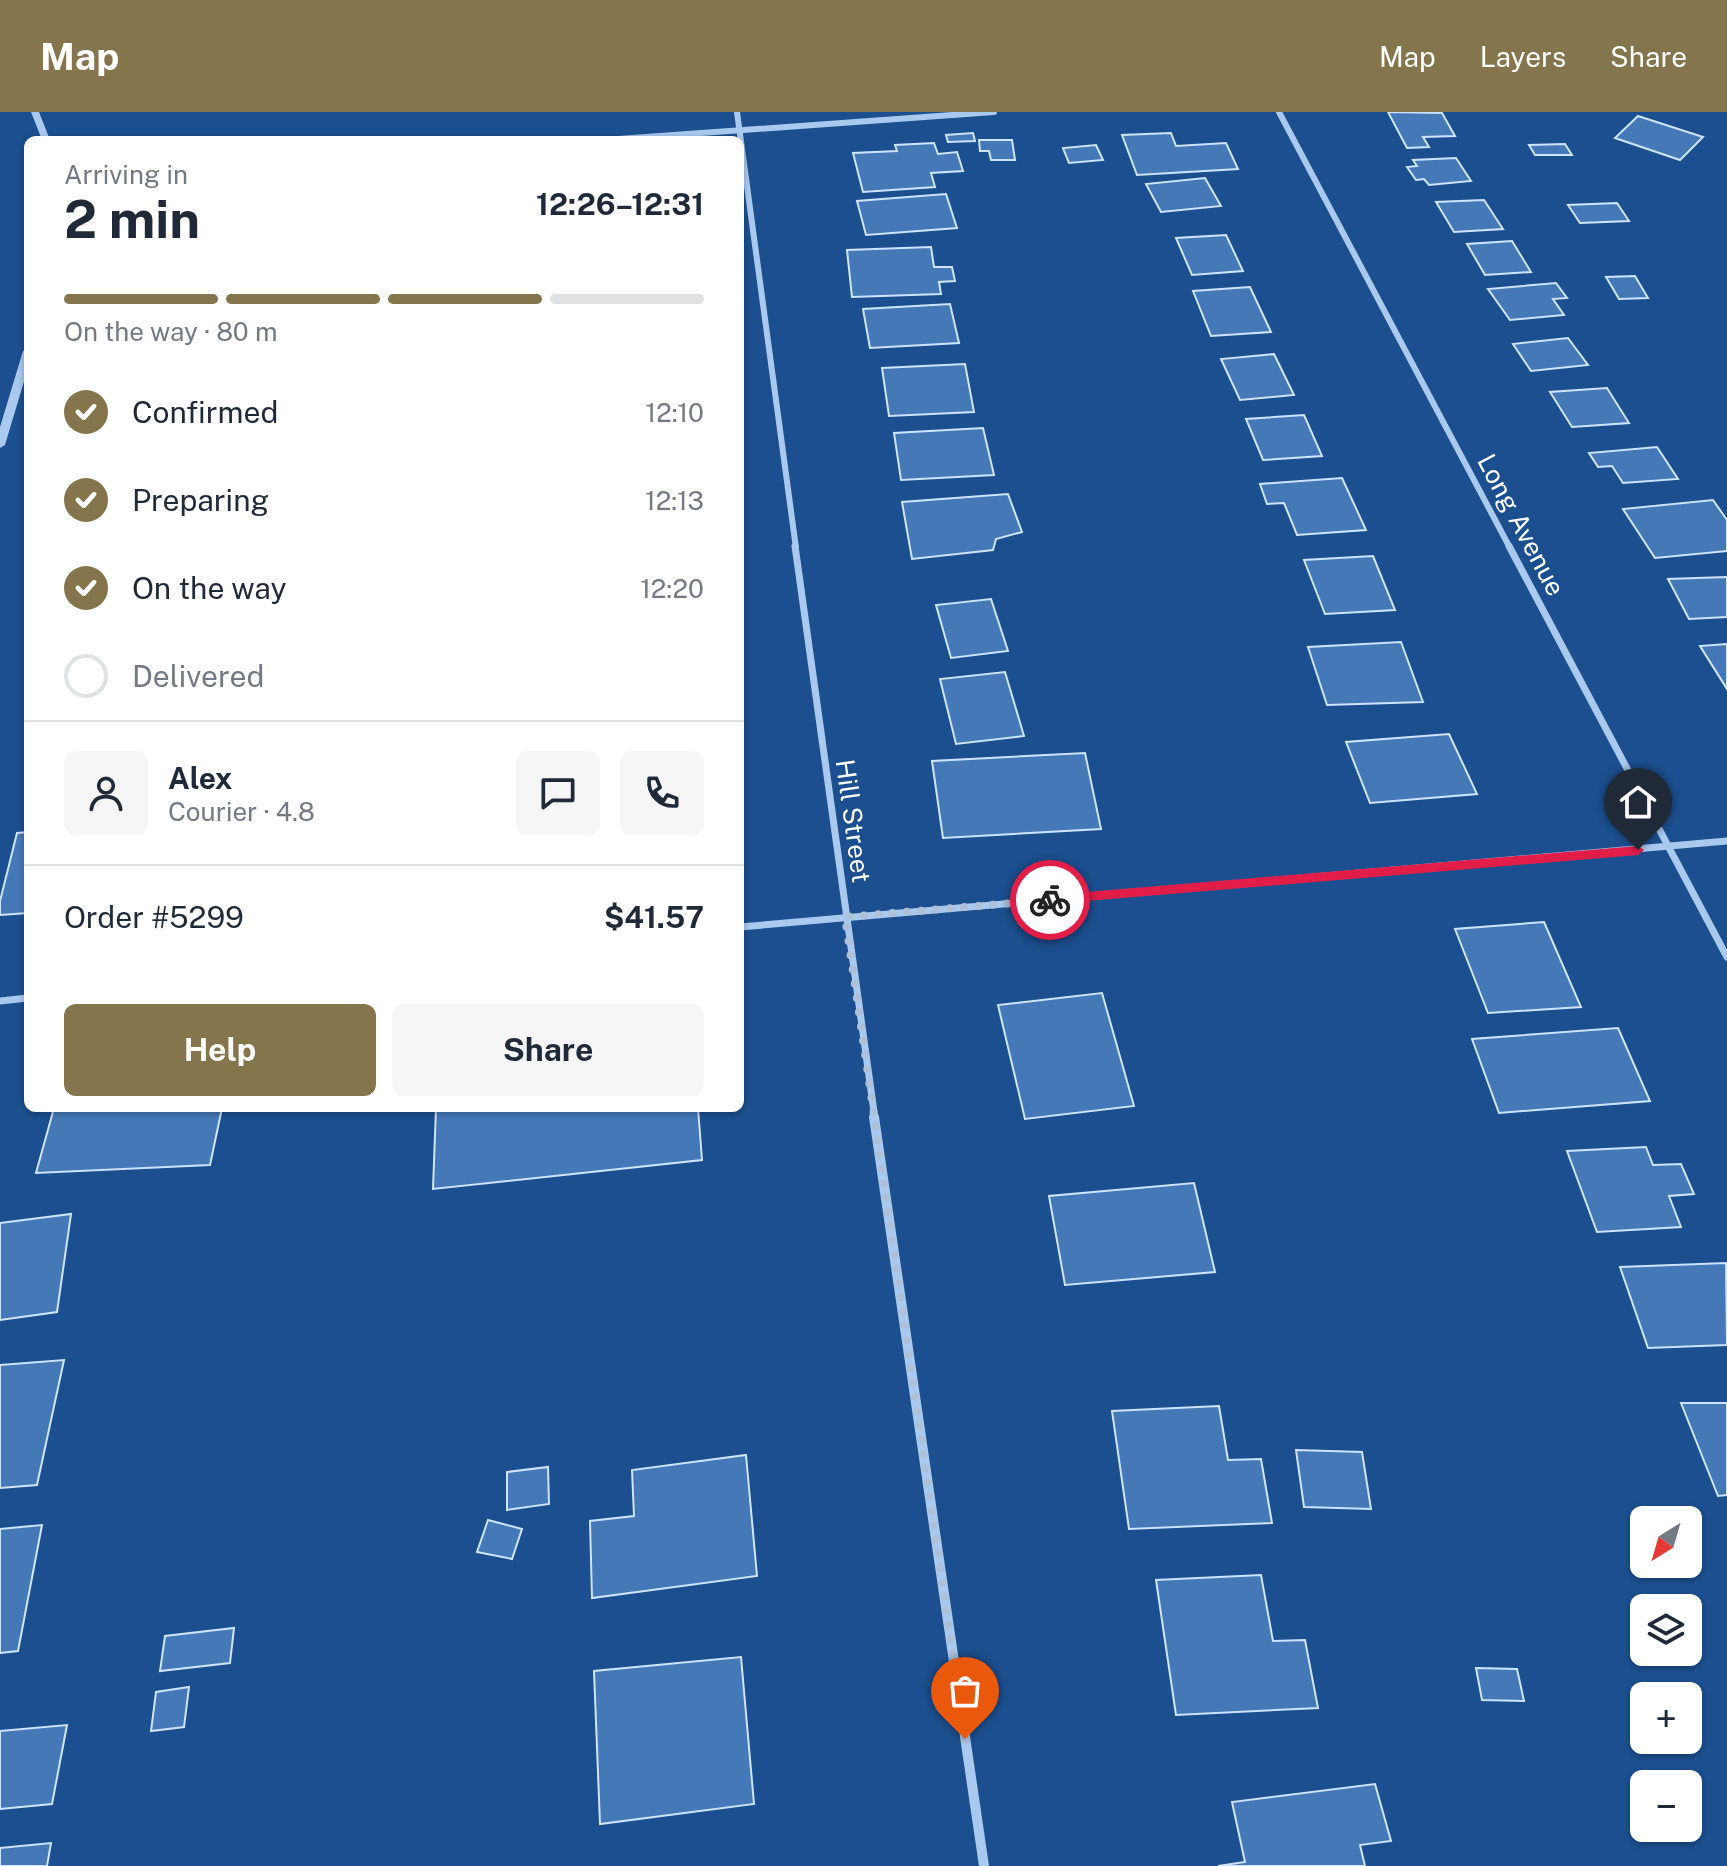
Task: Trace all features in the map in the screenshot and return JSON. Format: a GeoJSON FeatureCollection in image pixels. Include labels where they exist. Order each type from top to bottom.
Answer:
{"type":"FeatureCollection","features":[{"type":"Feature","properties":{"kind":"street"},"geometry":{"type":"LineString","coordinates":[[35,112],[44,136]]}},
{"type":"Feature","properties":{"kind":"street","name":"Hill Street"},"geometry":{"type":"LineString","coordinates":[[737,112],[741,136]]}},
{"type":"Feature","properties":{"kind":"street"},"geometry":{"type":"LineString","coordinates":[[653,136],[994,112]]}},
{"type":"Feature","properties":{"kind":"street","name":"Long Avenue"},"geometry":{"type":"LineString","coordinates":[[1279,112],[1727,957]]}},
{"type":"Feature","properties":{"kind":"street","name":"Hill Street"},"geometry":{"type":"LineString","coordinates":[[744,159],[845,917],[984,1866]]}},
{"type":"Feature","properties":{"kind":"street"},"geometry":{"type":"LineString","coordinates":[[0,445],[24,364]]}},
{"type":"Feature","properties":{"kind":"street"},"geometry":{"type":"LineString","coordinates":[[744,927],[1727,841]]}},
{"type":"Feature","properties":{"kind":"street"},"geometry":{"type":"LineString","coordinates":[[0,1001],[24,998]]}},
{"type":"Feature","properties":{"kind":"building"},"geometry":{"type":"Polygon","coordinates":[[[1388,112],[1442,113],[1455,136],[1423,137],[1429,147],[1407,148],[1388,112]]]}},
{"type":"Feature","properties":{"kind":"building"},"geometry":{"type":"Polygon","coordinates":[[[1638,116],[1703,137],[1680,160],[1615,138],[1638,116]]]}},
{"type":"Feature","properties":{"kind":"building"},"geometry":{"type":"Polygon","coordinates":[[[973,133],[975,141],[948,142],[946,135],[973,133]]]}},
{"type":"Feature","properties":{"kind":"building"},"geometry":{"type":"Polygon","coordinates":[[[1171,133],[1176,146],[1226,143],[1238,169],[1137,175],[1122,135],[1171,133]]]}},
{"type":"Feature","properties":{"kind":"building"},"geometry":{"type":"Polygon","coordinates":[[[979,140],[1012,140],[1015,160],[991,160],[989,151],[980,151],[979,140]]]}},
{"type":"Feature","properties":{"kind":"building"},"geometry":{"type":"Polygon","coordinates":[[[934,143],[938,154],[957,152],[963,171],[931,173],[935,187],[863,192],[853,153],[897,151],[895,145],[934,143]]]}},
{"type":"Feature","properties":{"kind":"building"},"geometry":{"type":"Polygon","coordinates":[[[1565,144],[1572,155],[1535,155],[1529,145],[1565,144]]]}},
{"type":"Feature","properties":{"kind":"building"},"geometry":{"type":"Polygon","coordinates":[[[1096,145],[1103,160],[1069,163],[1063,148],[1096,145]]]}},
{"type":"Feature","properties":{"kind":"building"},"geometry":{"type":"Polygon","coordinates":[[[1456,158],[1471,181],[1429,185],[1424,179],[1416,180],[1407,167],[1417,166],[1413,160],[1456,158]]]}},
{"type":"Feature","properties":{"kind":"building"},"geometry":{"type":"Polygon","coordinates":[[[1205,178],[1221,206],[1161,212],[1146,184],[1205,178]]]}},
{"type":"Feature","properties":{"kind":"building"},"geometry":{"type":"Polygon","coordinates":[[[946,194],[957,228],[866,235],[857,201],[946,194]]]}},
{"type":"Feature","properties":{"kind":"building"},"geometry":{"type":"Polygon","coordinates":[[[1484,200],[1503,229],[1454,232],[1436,202],[1484,200]]]}},
{"type":"Feature","properties":{"kind":"building"},"geometry":{"type":"Polygon","coordinates":[[[1617,203],[1629,221],[1580,223],[1568,205],[1617,203]]]}},
{"type":"Feature","properties":{"kind":"building"},"geometry":{"type":"Polygon","coordinates":[[[1226,235],[1243,271],[1192,275],[1176,238],[1226,235]]]}},
{"type":"Feature","properties":{"kind":"building"},"geometry":{"type":"Polygon","coordinates":[[[1512,241],[1531,272],[1485,275],[1467,244],[1512,241]]]}},
{"type":"Feature","properties":{"kind":"building"},"geometry":{"type":"Polygon","coordinates":[[[931,247],[934,267],[952,267],[955,281],[939,282],[941,294],[852,297],[847,250],[931,247]]]}},
{"type":"Feature","properties":{"kind":"building"},"geometry":{"type":"Polygon","coordinates":[[[1635,276],[1648,298],[1619,299],[1606,277],[1635,276]]]}},
{"type":"Feature","properties":{"kind":"building"},"geometry":{"type":"Polygon","coordinates":[[[1556,283],[1567,298],[1553,299],[1564,315],[1510,320],[1488,289],[1556,283]]]}},
{"type":"Feature","properties":{"kind":"building"},"geometry":{"type":"Polygon","coordinates":[[[1250,287],[1271,332],[1211,336],[1193,291],[1250,287]]]}},
{"type":"Feature","properties":{"kind":"building"},"geometry":{"type":"Polygon","coordinates":[[[950,304],[959,343],[870,348],[863,309],[950,304]]]}},
{"type":"Feature","properties":{"kind":"building"},"geometry":{"type":"Polygon","coordinates":[[[1568,338],[1588,365],[1531,371],[1513,344],[1568,338]]]}},
{"type":"Feature","properties":{"kind":"building"},"geometry":{"type":"Polygon","coordinates":[[[1274,354],[1294,395],[1240,400],[1221,359],[1274,354]]]}},
{"type":"Feature","properties":{"kind":"building"},"geometry":{"type":"Polygon","coordinates":[[[965,364],[974,412],[889,416],[882,368],[965,364]]]}},
{"type":"Feature","properties":{"kind":"building"},"geometry":{"type":"Polygon","coordinates":[[[1607,388],[1629,423],[1572,427],[1550,392],[1607,388]]]}},
{"type":"Feature","properties":{"kind":"building"},"geometry":{"type":"Polygon","coordinates":[[[1304,415],[1322,456],[1263,460],[1246,419],[1304,415]]]}},
{"type":"Feature","properties":{"kind":"building"},"geometry":{"type":"Polygon","coordinates":[[[983,428],[994,475],[901,480],[894,433],[983,428]]]}},
{"type":"Feature","properties":{"kind":"building"},"geometry":{"type":"Polygon","coordinates":[[[1657,447],[1678,479],[1623,483],[1612,466],[1598,467],[1589,453],[1657,447]]]}},
{"type":"Feature","properties":{"kind":"building"},"geometry":{"type":"Polygon","coordinates":[[[1342,478],[1366,530],[1297,535],[1284,503],[1267,504],[1260,484],[1342,478]]]}},
{"type":"Feature","properties":{"kind":"building"},"geometry":{"type":"Polygon","coordinates":[[[1008,494],[1022,532],[996,539],[993,550],[912,559],[902,502],[1008,494]]]}},
{"type":"Feature","properties":{"kind":"building"},"geometry":{"type":"Polygon","coordinates":[[[1713,500],[1727,520],[1727,551],[1655,558],[1623,509],[1713,500]]]}},
{"type":"Feature","properties":{"kind":"building"},"geometry":{"type":"Polygon","coordinates":[[[1373,556],[1395,610],[1325,614],[1304,560],[1373,556]]]}},
{"type":"Feature","properties":{"kind":"building"},"geometry":{"type":"Polygon","coordinates":[[[1727,577],[1727,617],[1689,619],[1668,579],[1727,577]]]}},
{"type":"Feature","properties":{"kind":"building"},"geometry":{"type":"Polygon","coordinates":[[[991,599],[1008,651],[951,658],[936,605],[991,599]]]}},
{"type":"Feature","properties":{"kind":"building"},"geometry":{"type":"Polygon","coordinates":[[[1401,642],[1423,702],[1327,705],[1308,647],[1401,642]]]}},
{"type":"Feature","properties":{"kind":"building"},"geometry":{"type":"Polygon","coordinates":[[[1727,644],[1727,689],[1700,646],[1727,644]]]}},
{"type":"Feature","properties":{"kind":"building"},"geometry":{"type":"Polygon","coordinates":[[[1005,672],[1024,736],[956,744],[940,679],[1005,672]]]}},
{"type":"Feature","properties":{"kind":"building"},"geometry":{"type":"Polygon","coordinates":[[[1449,734],[1477,794],[1370,803],[1346,742],[1449,734]]]}},
{"type":"Feature","properties":{"kind":"building"},"geometry":{"type":"Polygon","coordinates":[[[1085,753],[1101,829],[943,838],[932,761],[1085,753]]]}},
{"type":"Feature","properties":{"kind":"building"},"geometry":{"type":"Polygon","coordinates":[[[24,832],[24,913],[0,915],[0,901],[17,833],[24,832]]]}},
{"type":"Feature","properties":{"kind":"building"},"geometry":{"type":"Polygon","coordinates":[[[1544,922],[1581,1007],[1488,1013],[1455,929],[1544,922]]]}},
{"type":"Feature","properties":{"kind":"building"},"geometry":{"type":"Polygon","coordinates":[[[1102,993],[1134,1106],[1025,1119],[998,1005],[1102,993]]]}},
{"type":"Feature","properties":{"kind":"building"},"geometry":{"type":"Polygon","coordinates":[[[1618,1028],[1650,1101],[1499,1113],[1472,1039],[1618,1028]]]}},
{"type":"Feature","properties":{"kind":"building"},"geometry":{"type":"Polygon","coordinates":[[[53,1112],[221,1112],[210,1165],[36,1173],[53,1112]]]}},
{"type":"Feature","properties":{"kind":"building"},"geometry":{"type":"Polygon","coordinates":[[[436,1112],[698,1112],[702,1160],[433,1189],[436,1112]]]}},
{"type":"Feature","properties":{"kind":"building"},"geometry":{"type":"Polygon","coordinates":[[[1646,1147],[1653,1165],[1681,1164],[1694,1194],[1669,1196],[1681,1227],[1597,1232],[1567,1151],[1646,1147]]]}},
{"type":"Feature","properties":{"kind":"building"},"geometry":{"type":"Polygon","coordinates":[[[1194,1183],[1215,1272],[1065,1285],[1049,1196],[1194,1183]]]}},
{"type":"Feature","properties":{"kind":"building"},"geometry":{"type":"Polygon","coordinates":[[[71,1214],[57,1312],[0,1320],[0,1223],[71,1214]]]}},
{"type":"Feature","properties":{"kind":"building"},"geometry":{"type":"Polygon","coordinates":[[[1726,1263],[1727,1345],[1648,1348],[1620,1267],[1726,1263]]]}},
{"type":"Feature","properties":{"kind":"building"},"geometry":{"type":"Polygon","coordinates":[[[64,1360],[37,1485],[0,1488],[0,1365],[64,1360]]]}},
{"type":"Feature","properties":{"kind":"building"},"geometry":{"type":"Polygon","coordinates":[[[1681,1403],[1727,1403],[1727,1495],[1718,1496],[1681,1403]]]}},
{"type":"Feature","properties":{"kind":"building"},"geometry":{"type":"Polygon","coordinates":[[[1219,1406],[1228,1460],[1261,1459],[1272,1523],[1129,1529],[1112,1411],[1219,1406]]]}},
{"type":"Feature","properties":{"kind":"building"},"geometry":{"type":"Polygon","coordinates":[[[1296,1450],[1362,1452],[1371,1509],[1304,1507],[1296,1450]]]}},
{"type":"Feature","properties":{"kind":"building"},"geometry":{"type":"Polygon","coordinates":[[[746,1455],[757,1576],[592,1598],[590,1521],[634,1516],[632,1470],[746,1455]]]}},
{"type":"Feature","properties":{"kind":"building"},"geometry":{"type":"Polygon","coordinates":[[[548,1467],[549,1504],[507,1510],[507,1472],[548,1467]]]}},
{"type":"Feature","properties":{"kind":"building"},"geometry":{"type":"Polygon","coordinates":[[[488,1520],[522,1529],[512,1559],[477,1552],[488,1520]]]}},
{"type":"Feature","properties":{"kind":"building"},"geometry":{"type":"Polygon","coordinates":[[[42,1525],[18,1651],[0,1653],[0,1529],[42,1525]]]}},
{"type":"Feature","properties":{"kind":"building"},"geometry":{"type":"Polygon","coordinates":[[[1261,1575],[1273,1641],[1305,1640],[1318,1708],[1176,1715],[1156,1580],[1261,1575]]]}},
{"type":"Feature","properties":{"kind":"building"},"geometry":{"type":"Polygon","coordinates":[[[234,1628],[230,1663],[160,1671],[165,1636],[234,1628]]]}},
{"type":"Feature","properties":{"kind":"building"},"geometry":{"type":"Polygon","coordinates":[[[741,1657],[754,1804],[600,1824],[594,1671],[741,1657]]]}},
{"type":"Feature","properties":{"kind":"building"},"geometry":{"type":"Polygon","coordinates":[[[1476,1668],[1517,1669],[1524,1701],[1482,1700],[1476,1668]]]}},
{"type":"Feature","properties":{"kind":"building"},"geometry":{"type":"Polygon","coordinates":[[[189,1687],[184,1727],[151,1731],[156,1692],[189,1687]]]}},
{"type":"Feature","properties":{"kind":"building"},"geometry":{"type":"Polygon","coordinates":[[[67,1725],[52,1804],[0,1809],[0,1731],[67,1725]]]}},
{"type":"Feature","properties":{"kind":"building"},"geometry":{"type":"Polygon","coordinates":[[[1375,1784],[1391,1841],[1360,1845],[1365,1866],[1218,1866],[1245,1862],[1232,1802],[1375,1784]]]}},
{"type":"Feature","properties":{"kind":"building"},"geometry":{"type":"Polygon","coordinates":[[[51,1843],[47,1866],[0,1866],[0,1848],[51,1843]]]}},
{"type":"Feature","properties":{"kind":"way so far"},"geometry":{"type":"LineString","coordinates":[[965,1739],[845,917],[1050,900]]}},
{"type":"Feature","properties":{"kind":"route"},"geometry":{"type":"LineString","coordinates":[[1050,900],[1638,850]]}}]}
